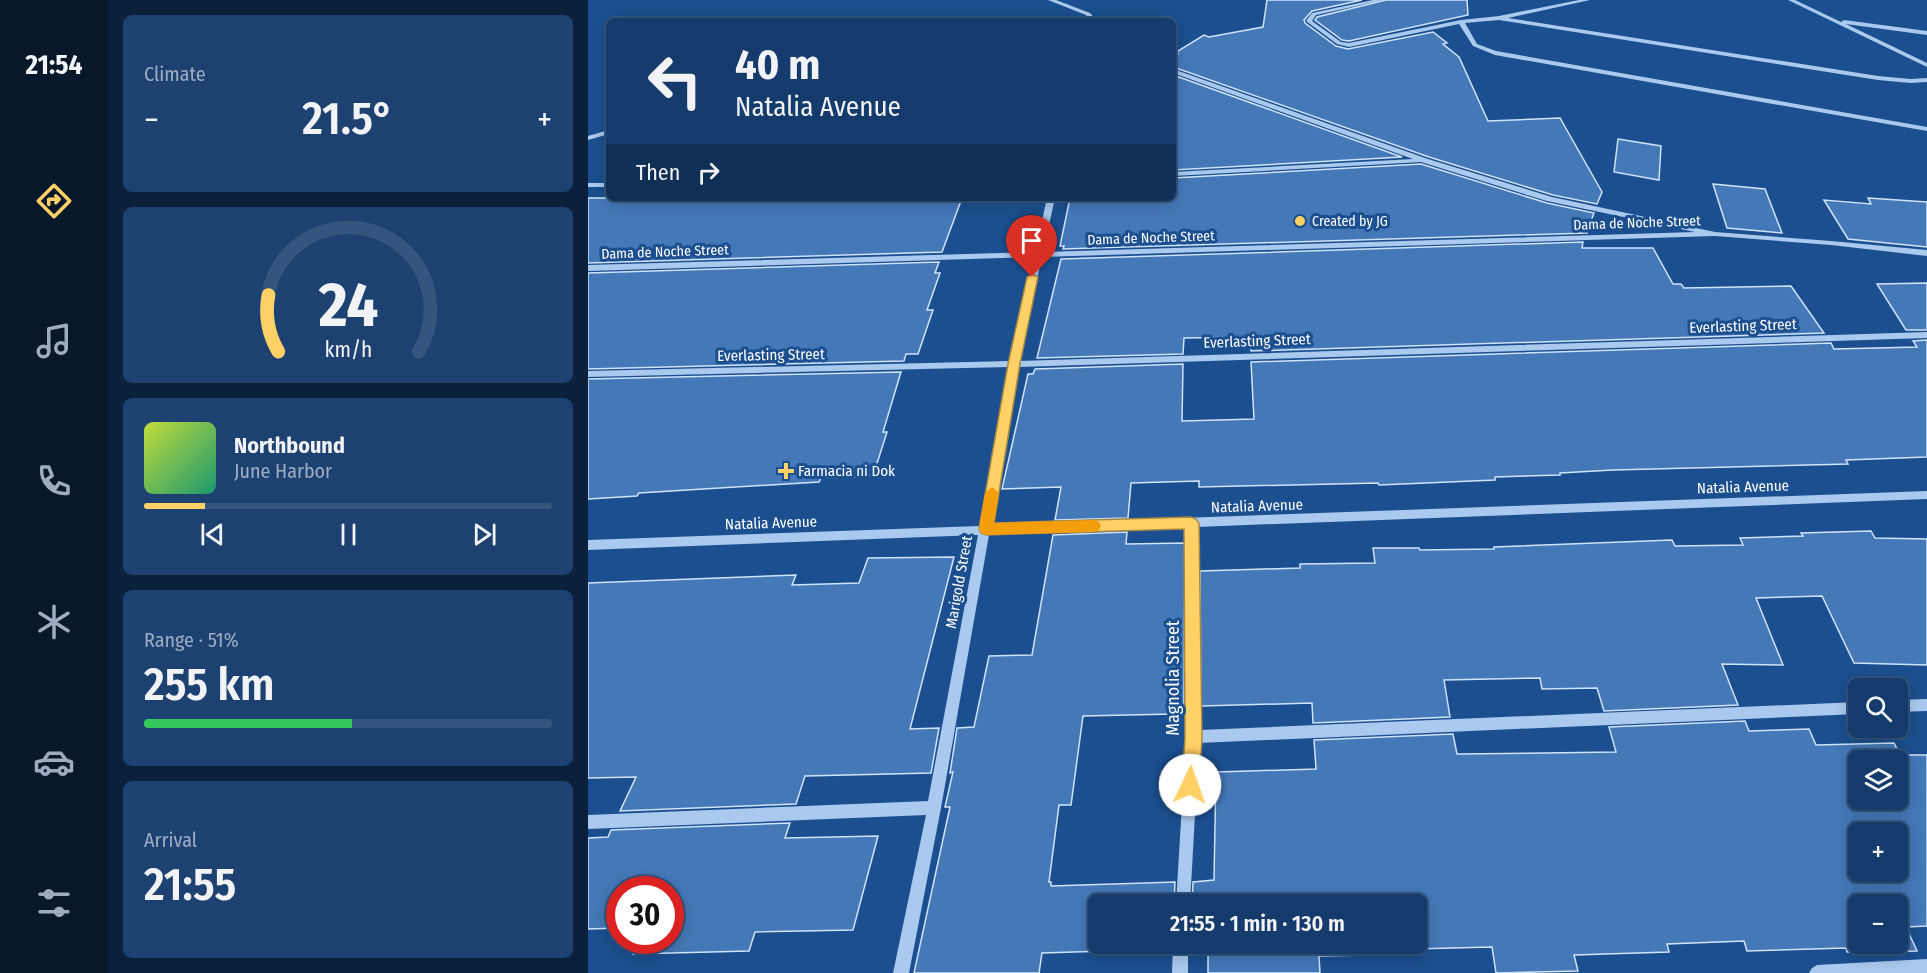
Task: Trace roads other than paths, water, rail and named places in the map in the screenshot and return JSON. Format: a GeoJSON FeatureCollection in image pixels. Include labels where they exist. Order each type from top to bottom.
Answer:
{"type":"FeatureCollection","features":[{"type":"Feature","properties":{"kind":"street"},"geometry":{"type":"LineString","coordinates":[[1051,0],[1088,14],[1091,18]]}},
{"type":"Feature","properties":{"kind":"street"},"geometry":{"type":"LineString","coordinates":[[1381,0],[1314,14],[1309,21],[1339,43],[1349,45],[1587,0]]}},
{"type":"Feature","properties":{"kind":"street"},"geometry":{"type":"LineString","coordinates":[[1791,0],[1927,65]]}},
{"type":"Feature","properties":{"kind":"street"},"geometry":{"type":"LineString","coordinates":[[1500,18],[1878,78],[1927,80]]}},
{"type":"Feature","properties":{"kind":"street"},"geometry":{"type":"LineString","coordinates":[[1833,21],[1927,33]]}},
{"type":"Feature","properties":{"kind":"street"},"geometry":{"type":"LineString","coordinates":[[1461,22],[1475,45],[1496,53],[1927,129]]}},
{"type":"Feature","properties":{"kind":"street"},"geometry":{"type":"LineString","coordinates":[[1176,72],[1425,161],[1550,199],[1715,234],[1927,253]]}},
{"type":"Feature","properties":{"kind":"street"},"geometry":{"type":"LineString","coordinates":[[588,138],[606,133]]}},
{"type":"Feature","properties":{"kind":"street"},"geometry":{"type":"LineString","coordinates":[[1176,174],[1425,161]]}},
{"type":"Feature","properties":{"kind":"street"},"geometry":{"type":"LineString","coordinates":[[588,185],[606,185]]}},
{"type":"Feature","properties":{"kind":"street","name":"Marigold Street"},"geometry":{"type":"LineString","coordinates":[[901,973],[986,529],[1014,364],[1050,201]]}},
{"type":"Feature","properties":{"kind":"street","name":"Dama de Noche Street"},"geometry":{"type":"LineString","coordinates":[[588,268],[1715,234]]}},
{"type":"Feature","properties":{"kind":"street","name":"Everlasting Street"},"geometry":{"type":"LineString","coordinates":[[588,374],[1014,364],[1927,335]]}},
{"type":"Feature","properties":{"kind":"street","name":"Natalia Avenue"},"geometry":{"type":"LineString","coordinates":[[588,545],[1927,495]]}},
{"type":"Feature","properties":{"kind":"street","name":"Magnolia Street"},"geometry":{"type":"LineString","coordinates":[[1185,894],[1193,738],[1191,523]]}},
{"type":"Feature","properties":{"kind":"street"},"geometry":{"type":"LineString","coordinates":[[1908,706],[1927,705]]}},
{"type":"Feature","properties":{"kind":"street"},"geometry":{"type":"LineString","coordinates":[[1193,738],[1848,708]]}},
{"type":"Feature","properties":{"kind":"street"},"geometry":{"type":"LineString","coordinates":[[588,822],[934,808]]}},
{"type":"Feature","properties":{"kind":"street"},"geometry":{"type":"LineString","coordinates":[[1180,973],[1181,954]]}},
{"type":"Feature","properties":{"kind":"street"},"geometry":{"type":"LineString","coordinates":[[1817,973],[1927,967]]}},
{"type":"Feature","properties":{"kind":"place","name":"Created by JG"},"geometry":{"type":"Point","coordinates":[1300,221]}},
{"type":"Feature","properties":{"kind":"place","name":"Farmacia ni Dok"},"geometry":{"type":"Point","coordinates":[786,471]}}]}
